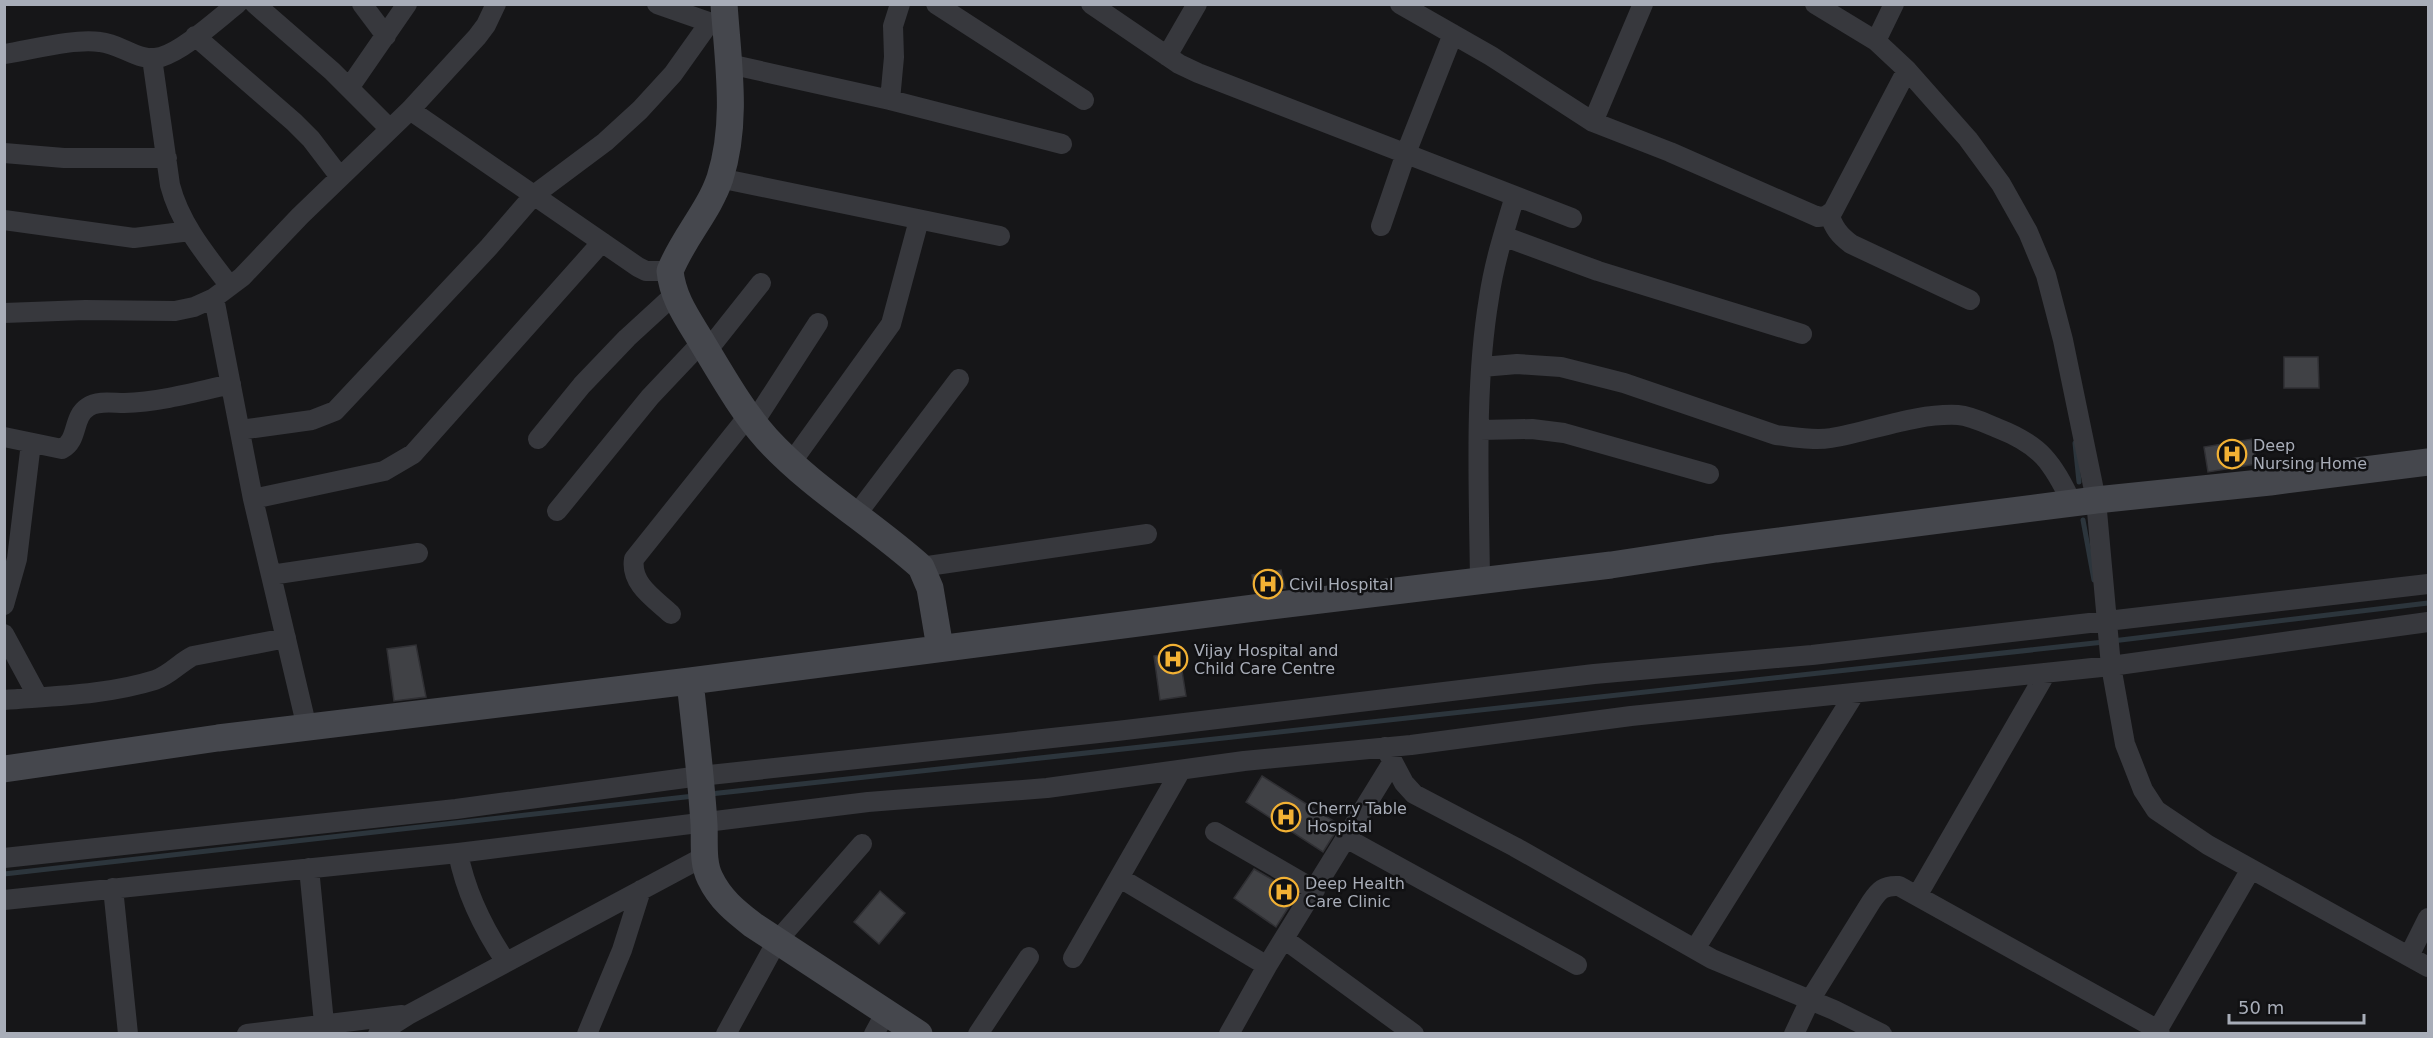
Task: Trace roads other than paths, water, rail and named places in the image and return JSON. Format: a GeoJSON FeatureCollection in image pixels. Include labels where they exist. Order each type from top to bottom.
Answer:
{"type":"FeatureCollection","features":[{"type":"Feature","properties":{"kind":"street"},"geometry":{"type":"LineString","coordinates":[[4,54],[88,41],[114,45],[137,56],[162,57],[195,36],[237,4]]}},
{"type":"Feature","properties":{"kind":"street"},"geometry":{"type":"LineString","coordinates":[[255,4],[349,88],[390,129]]}},
{"type":"Feature","properties":{"kind":"street"},"geometry":{"type":"LineString","coordinates":[[362,4],[386,36]]}},
{"type":"Feature","properties":{"kind":"street"},"geometry":{"type":"LineString","coordinates":[[349,88],[407,4]]}},
{"type":"Feature","properties":{"kind":"street"},"geometry":{"type":"LineString","coordinates":[[4,313],[175,311],[194,307],[222,292],[242,277],[340,177],[410,110],[486,25],[496,4]]}},
{"type":"Feature","properties":{"kind":"street"},"geometry":{"type":"LineString","coordinates":[[657,4],[720,18]]}},
{"type":"Feature","properties":{"kind":"street"},"geometry":{"type":"LineString","coordinates":[[890,100],[894,57],[893,26],[900,4]]}},
{"type":"Feature","properties":{"kind":"street"},"geometry":{"type":"LineString","coordinates":[[936,4],[1084,100]]}},
{"type":"Feature","properties":{"kind":"street"},"geometry":{"type":"LineString","coordinates":[[1091,4],[1167,56],[1198,73],[1572,218]]}},
{"type":"Feature","properties":{"kind":"street"},"geometry":{"type":"LineString","coordinates":[[1167,56],[1197,4]]}},
{"type":"Feature","properties":{"kind":"street"},"geometry":{"type":"LineString","coordinates":[[1400,4],[1491,56],[1593,122],[1670,152],[1818,217],[1833,211],[1907,70]]}},
{"type":"Feature","properties":{"kind":"street"},"geometry":{"type":"LineString","coordinates":[[1593,122],[1643,4]]}},
{"type":"Feature","properties":{"kind":"street"},"geometry":{"type":"LineString","coordinates":[[1815,4],[1876,41],[1907,70],[1968,139],[2001,184],[2028,232],[2046,274],[2063,339],[2084,502],[2110,644],[2125,744],[2143,790],[2156,810],[2208,845],[2428,968]]}},
{"type":"Feature","properties":{"kind":"street"},"geometry":{"type":"LineString","coordinates":[[1876,41],[1894,4]]}},
{"type":"Feature","properties":{"kind":"street"},"geometry":{"type":"LineString","coordinates":[[720,18],[729,64],[732,99],[729,135],[719,178],[675,257],[672,282],[683,313],[752,419],[791,463],[921,567],[930,588],[940,648]]}},
{"type":"Feature","properties":{"kind":"street"},"geometry":{"type":"LineString","coordinates":[[240,430],[312,420],[335,411],[534,195],[605,142],[640,110],[674,74],[720,18]]}},
{"type":"Feature","properties":{"kind":"street"},"geometry":{"type":"LineString","coordinates":[[1381,226],[1406,153],[1453,34]]}},
{"type":"Feature","properties":{"kind":"street"},"geometry":{"type":"LineString","coordinates":[[195,36],[294,122],[311,139],[340,177]]}},
{"type":"Feature","properties":{"kind":"street"},"geometry":{"type":"LineString","coordinates":[[152,58],[175,203],[222,292],[231,384],[253,499],[307,728]]}},
{"type":"Feature","properties":{"kind":"street"},"geometry":{"type":"LineString","coordinates":[[729,64],[890,100],[1062,144]]}},
{"type":"Feature","properties":{"kind":"street"},"geometry":{"type":"LineString","coordinates":[[410,110],[646,271],[672,282]]}},
{"type":"Feature","properties":{"kind":"street"},"geometry":{"type":"LineString","coordinates":[[4,153],[64,158],[167,158]]}},
{"type":"Feature","properties":{"kind":"street"},"geometry":{"type":"LineString","coordinates":[[719,178],[1000,237]]}},
{"type":"Feature","properties":{"kind":"street"},"geometry":{"type":"LineString","coordinates":[[1480,581],[1482,367],[1489,298],[1515,196]]}},
{"type":"Feature","properties":{"kind":"street"},"geometry":{"type":"LineString","coordinates":[[1829,214],[1840,236],[1851,244],[1970,300]]}},
{"type":"Feature","properties":{"kind":"street"},"geometry":{"type":"LineString","coordinates":[[4,220],[134,238],[190,231]]}},
{"type":"Feature","properties":{"kind":"street"},"geometry":{"type":"LineString","coordinates":[[791,463],[891,324],[919,220]]}},
{"type":"Feature","properties":{"kind":"street"},"geometry":{"type":"LineString","coordinates":[[1503,236],[1598,271],[1802,334]]}},
{"type":"Feature","properties":{"kind":"street"},"geometry":{"type":"LineString","coordinates":[[253,499],[384,471],[413,454],[602,242]]}},
{"type":"Feature","properties":{"kind":"street"},"geometry":{"type":"LineString","coordinates":[[538,439],[582,385],[627,338],[672,282]]}},
{"type":"Feature","properties":{"kind":"street"},"geometry":{"type":"LineString","coordinates":[[557,511],[650,398],[705,346],[761,283]]}},
{"type":"Feature","properties":{"kind":"street"},"geometry":{"type":"LineString","coordinates":[[671,614],[635,578],[632,570],[634,559],[644,543],[752,419],[818,322]]}},
{"type":"Feature","properties":{"kind":"street"},"geometry":{"type":"LineString","coordinates":[[1482,367],[1517,364],[1561,367],[1624,383],[1776,435],[1802,438],[1829,438],[1895,423],[1960,415],[2019,437],[2045,456],[2060,478],[2084,502]]}},
{"type":"Feature","properties":{"kind":"street"},"geometry":{"type":"LineString","coordinates":[[856,515],[958,379]]}},
{"type":"Feature","properties":{"kind":"street"},"geometry":{"type":"LineString","coordinates":[[4,437],[62,449],[69,445],[74,437],[79,415],[94,404],[155,400],[231,384]]}},
{"type":"Feature","properties":{"kind":"street"},"geometry":{"type":"LineString","coordinates":[[1480,430],[1532,429],[1564,433],[1709,474]]}},
{"type":"Feature","properties":{"kind":"street"},"geometry":{"type":"LineString","coordinates":[[4,605],[18,559],[31,443]]}},
{"type":"Feature","properties":{"kind":"street"},"geometry":{"type":"LineString","coordinates":[[4,769],[174,744],[1480,581],[2084,502],[2259,484],[2428,462]]}},
{"type":"Feature","properties":{"kind":"street"},"geometry":{"type":"LineString","coordinates":[[921,567],[1147,534]]}},
{"type":"Feature","properties":{"kind":"street"},"geometry":{"type":"LineString","coordinates":[[271,575],[418,554]]}},
{"type":"Feature","properties":{"kind":"street"},"geometry":{"type":"LineString","coordinates":[[4,858],[456,809],[702,796],[868,802],[1047,788],[1244,761],[1388,755],[1631,716],[2046,673],[2110,644],[2428,584]]}},
{"type":"Feature","properties":{"kind":"street"},"geometry":{"type":"LineString","coordinates":[[4,900],[459,853],[702,796],[1117,731],[1594,674],[1812,655],[2110,644],[2428,622]]}},
{"type":"Feature","properties":{"kind":"street"},"geometry":{"type":"LineString","coordinates":[[4,634],[38,697]]}},
{"type":"Feature","properties":{"kind":"street"},"geometry":{"type":"LineString","coordinates":[[4,700],[124,687],[156,680],[170,673],[182,661],[194,656],[286,639]]}},
{"type":"Feature","properties":{"kind":"street"},"geometry":{"type":"LineString","coordinates":[[1917,896],[2046,673]]}},
{"type":"Feature","properties":{"kind":"street"},"geometry":{"type":"LineString","coordinates":[[690,681],[702,796],[705,856],[708,876],[718,894],[731,908],[777,941],[880,1023],[919,1034]]}},
{"type":"Feature","properties":{"kind":"street"},"geometry":{"type":"LineString","coordinates":[[1695,949],[1855,693]]}},
{"type":"Feature","properties":{"kind":"street"},"geometry":{"type":"LineString","coordinates":[[1229,1034],[1267,966],[1346,838],[1388,755]]}},
{"type":"Feature","properties":{"kind":"street"},"geometry":{"type":"LineString","coordinates":[[1388,755],[1404,783],[1414,794],[1515,847],[1712,959],[1810,1000],[1882,1034]]}},
{"type":"Feature","properties":{"kind":"street"},"geometry":{"type":"LineString","coordinates":[[1073,958],[1182,770]]}},
{"type":"Feature","properties":{"kind":"street"},"geometry":{"type":"LineString","coordinates":[[1215,832],[1315,890]]}},
{"type":"Feature","properties":{"kind":"street"},"geometry":{"type":"LineString","coordinates":[[1346,838],[1577,965]]}},
{"type":"Feature","properties":{"kind":"street"},"geometry":{"type":"LineString","coordinates":[[726,1034],[777,941],[862,844]]}},
{"type":"Feature","properties":{"kind":"street"},"geometry":{"type":"LineString","coordinates":[[459,853],[463,877],[473,904],[486,933],[506,962]]}},
{"type":"Feature","properties":{"kind":"street"},"geometry":{"type":"LineString","coordinates":[[378,1034],[408,1015],[705,856]]}},
{"type":"Feature","properties":{"kind":"street"},"geometry":{"type":"LineString","coordinates":[[309,868],[324,1023]]}},
{"type":"Feature","properties":{"kind":"street"},"geometry":{"type":"LineString","coordinates":[[1794,1034],[1810,1000],[1878,890],[1887,885],[1899,886],[2158,1032],[2251,869]]}},
{"type":"Feature","properties":{"kind":"street"},"geometry":{"type":"LineString","coordinates":[[1120,878],[1267,966]]}},
{"type":"Feature","properties":{"kind":"street"},"geometry":{"type":"LineString","coordinates":[[113,888],[128,1034]]}},
{"type":"Feature","properties":{"kind":"street"},"geometry":{"type":"LineString","coordinates":[[586,1034],[622,950],[641,890]]}},
{"type":"Feature","properties":{"kind":"street"},"geometry":{"type":"LineString","coordinates":[[2409,957],[2428,918]]}},
{"type":"Feature","properties":{"kind":"street"},"geometry":{"type":"LineString","coordinates":[[1284,939],[1414,1034]]}},
{"type":"Feature","properties":{"kind":"street"},"geometry":{"type":"LineString","coordinates":[[978,1034],[1029,957]]}},
{"type":"Feature","properties":{"kind":"street"},"geometry":{"type":"LineString","coordinates":[[247,1034],[275,1032],[324,1023],[408,1015]]}},
{"type":"Feature","properties":{"kind":"waterway"},"geometry":{"type":"LineString","coordinates":[[2075,443],[2079,482]]}},
{"type":"Feature","properties":{"kind":"waterway"},"geometry":{"type":"LineString","coordinates":[[2083,520],[2094,580]]}},
{"type":"Feature","properties":{"kind":"waterway"},"geometry":{"type":"LineString","coordinates":[[710,794],[2104,642],[2428,603]]}},
{"type":"Feature","properties":{"kind":"waterway"},"geometry":{"type":"LineString","coordinates":[[4,874],[694,796]]}},
{"type":"Feature","properties":{"kind":"place","name":"Deep Nursing Home"},"geometry":{"type":"Point","coordinates":[2232,454]}},
{"type":"Feature","properties":{"kind":"place","name":"Civil Hospital"},"geometry":{"type":"Point","coordinates":[1268,584]}},
{"type":"Feature","properties":{"kind":"place","name":"Vijay Hospital and Child Care Centre"},"geometry":{"type":"Point","coordinates":[1173,659]}},
{"type":"Feature","properties":{"kind":"place","name":"Cherry Table Hospital"},"geometry":{"type":"Point","coordinates":[1286,817]}},
{"type":"Feature","properties":{"kind":"place","name":"Deep Health Care Clinic"},"geometry":{"type":"Point","coordinates":[1284,892]}}]}
